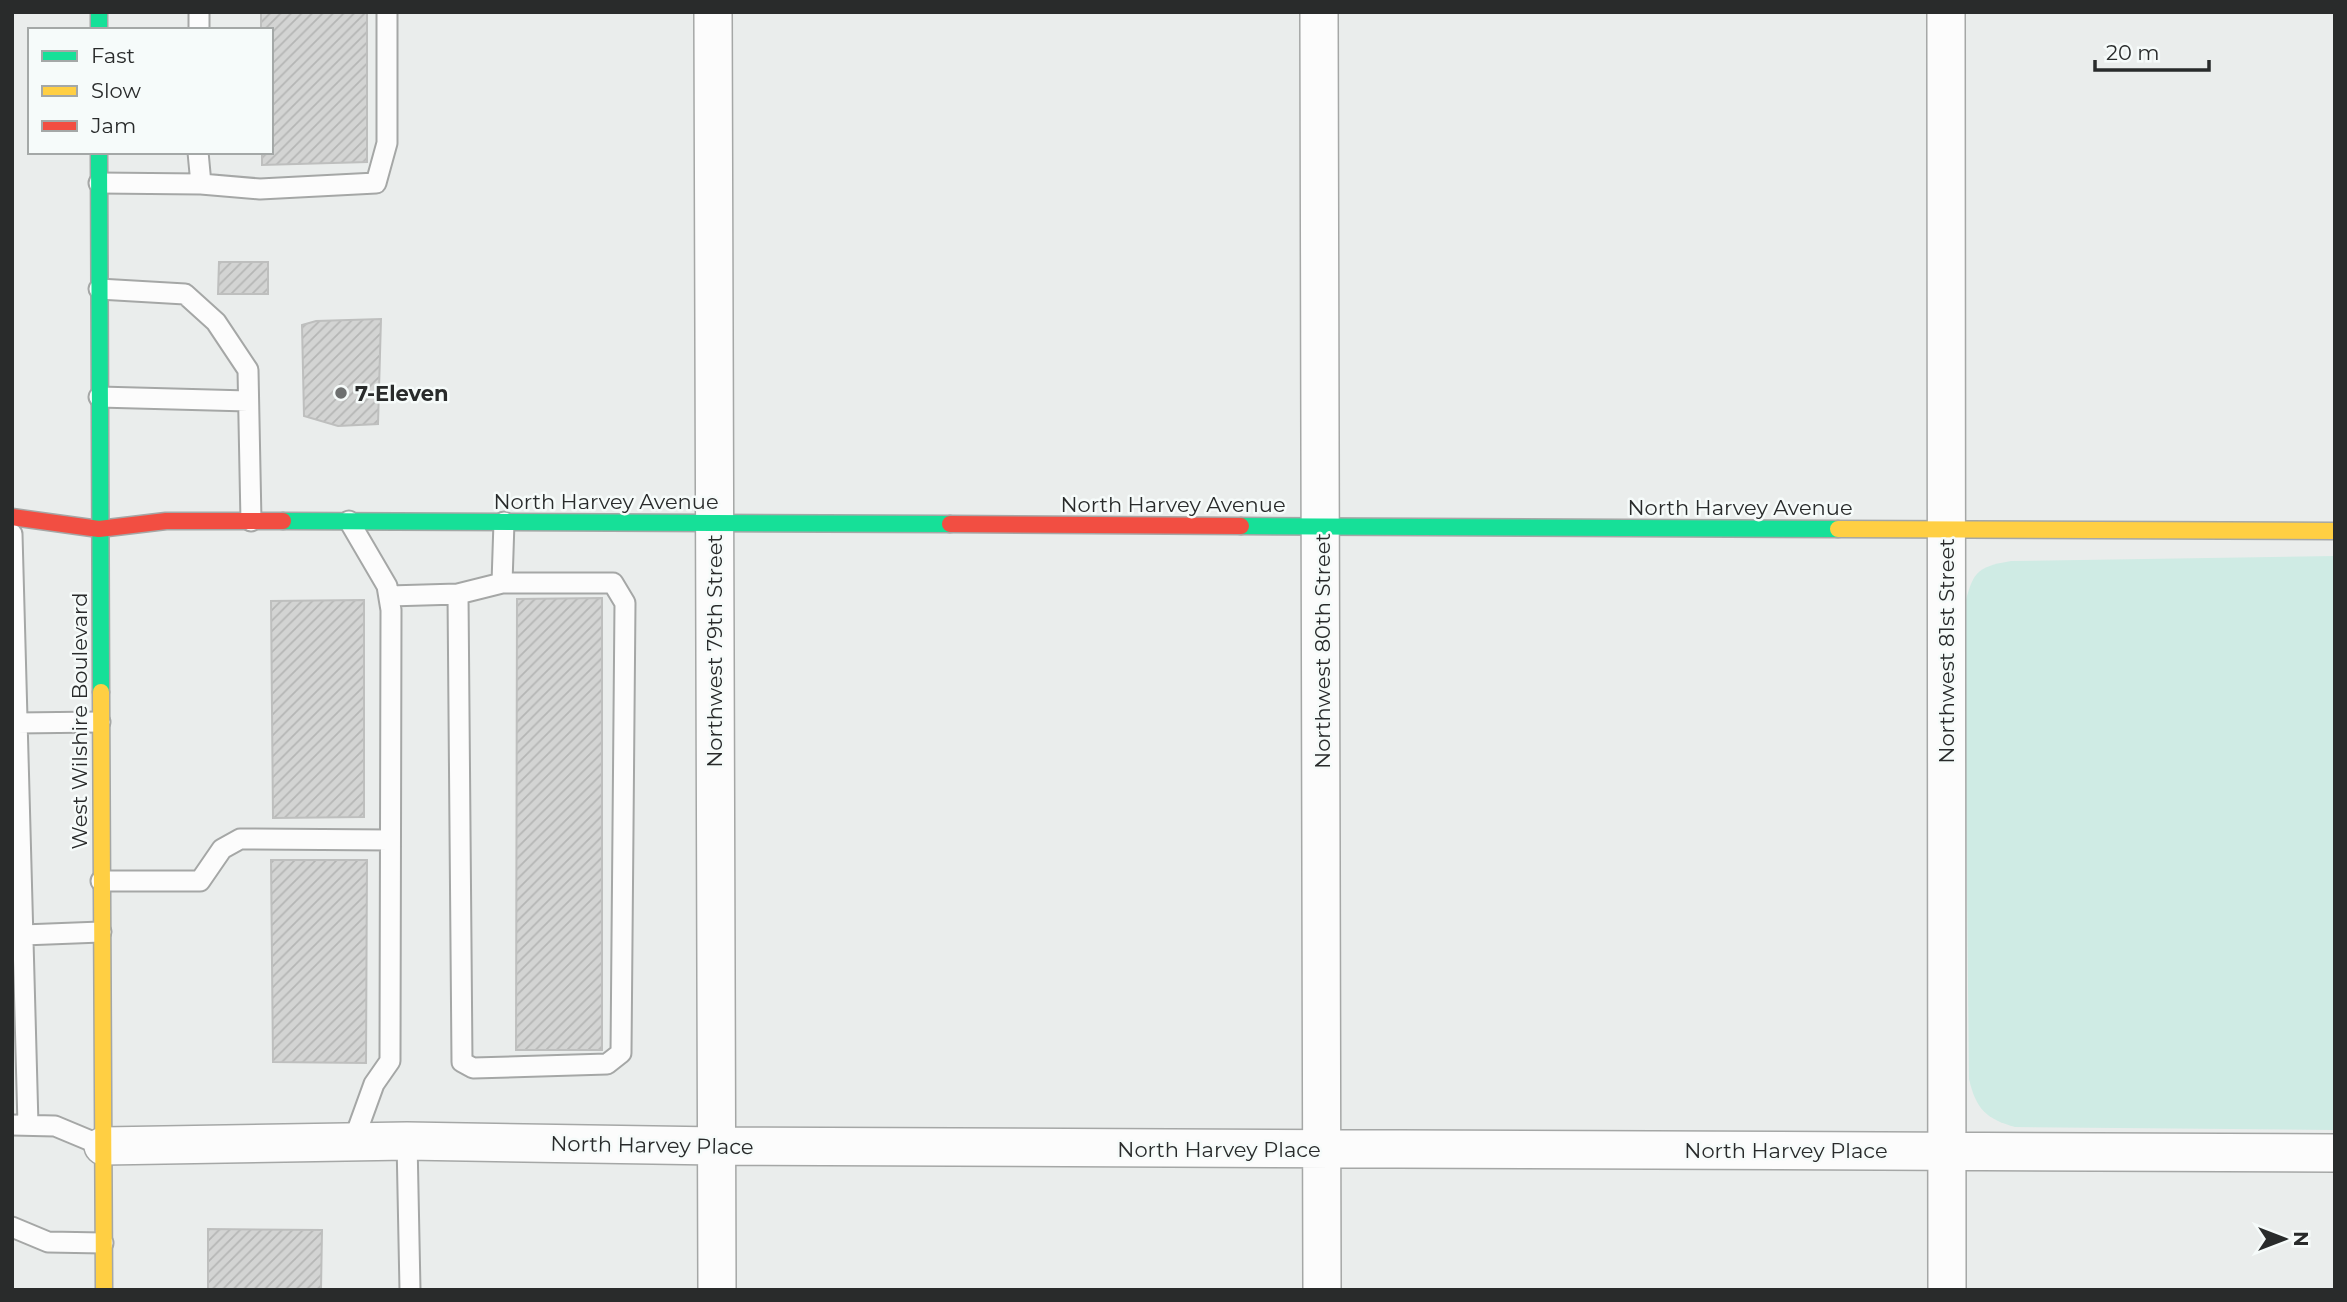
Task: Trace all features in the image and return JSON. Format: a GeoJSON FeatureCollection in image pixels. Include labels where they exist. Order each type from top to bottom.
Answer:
{"type":"FeatureCollection","features":[{"type":"Feature","properties":{"kind":"street","name":"Northwest 79th Street"},"geometry":{"type":"LineString","coordinates":[[713,12],[717,1290]]}},
{"type":"Feature","properties":{"kind":"street","name":"Northwest 80th Street"},"geometry":{"type":"LineString","coordinates":[[1319,12],[1322,1290]]}},
{"type":"Feature","properties":{"kind":"street","name":"Northwest 81st Street"},"geometry":{"type":"LineString","coordinates":[[1946,12],[1947,1290]]}},
{"type":"Feature","properties":{"kind":"street","name":"West Wilshire Boulevard"},"geometry":{"type":"LineString","coordinates":[[99,154],[104,1290]]}},
{"type":"Feature","properties":{"kind":"street","name":"North Harvey Avenue"},"geometry":{"type":"LineString","coordinates":[[12,517],[99,529],[166,521],[251,521],[2335,531]]}},
{"type":"Feature","properties":{"kind":"street","name":"North Harvey Place"},"geometry":{"type":"LineString","coordinates":[[103,1146],[407,1141],[717,1146],[2335,1153]]}},
{"type":"Feature","properties":{"kind":"lane"},"geometry":{"type":"LineString","coordinates":[[99,183],[201,184],[260,188],[376,183],[387,143],[387,12]]}},
{"type":"Feature","properties":{"kind":"lane"},"geometry":{"type":"LineString","coordinates":[[198,154],[201,184]]}},
{"type":"Feature","properties":{"kind":"lane"},"geometry":{"type":"LineString","coordinates":[[99,289],[185,294],[216,322],[248,370],[251,521]]}},
{"type":"Feature","properties":{"kind":"lane"},"geometry":{"type":"LineString","coordinates":[[99,397],[248,401]]}},
{"type":"Feature","properties":{"kind":"lane"},"geometry":{"type":"LineString","coordinates":[[349,522],[387,586],[391,610],[390,1061],[374,1084],[353,1142]]}},
{"type":"Feature","properties":{"kind":"lane"},"geometry":{"type":"LineString","coordinates":[[502,583],[504,522]]}},
{"type":"Feature","properties":{"kind":"lane"},"geometry":{"type":"LineString","coordinates":[[12,534],[23,935],[20,1125],[55,1126],[103,1146]]}},
{"type":"Feature","properties":{"kind":"lane"},"geometry":{"type":"LineString","coordinates":[[389,596],[458,594],[502,583],[613,583],[625,603],[621,1053],[607,1064],[473,1068],[461,1062],[458,594]]}},
{"type":"Feature","properties":{"kind":"lane"},"geometry":{"type":"LineString","coordinates":[[18,723],[100,722]]}},
{"type":"Feature","properties":{"kind":"lane"},"geometry":{"type":"LineString","coordinates":[[102,881],[200,881],[222,849],[240,839],[390,840]]}},
{"type":"Feature","properties":{"kind":"lane"},"geometry":{"type":"LineString","coordinates":[[23,935],[102,932]]}},
{"type":"Feature","properties":{"kind":"lane"},"geometry":{"type":"LineString","coordinates":[[407,1141],[410,1290]]}},
{"type":"Feature","properties":{"kind":"lane"},"geometry":{"type":"LineString","coordinates":[[12,1227],[48,1242],[103,1242]]}},
{"type":"Feature","properties":{"kind":"green space"},"geometry":{"type":"Polygon","coordinates":[[[2335,556],[2335,1130],[2015,1127],[1990,1116],[1975,1098],[1969,1079],[1964,607],[1973,579],[1983,569],[2011,561],[2335,556]]]}},
{"type":"Feature","properties":{"kind":"building"},"geometry":{"type":"Polygon","coordinates":[[[261,12],[367,12],[367,162],[262,165],[262,154],[273,154],[273,28],[261,28],[261,12]]]}},
{"type":"Feature","properties":{"kind":"building"},"geometry":{"type":"Polygon","coordinates":[[[219,262],[268,262],[268,294],[218,294],[219,262]]]}},
{"type":"Feature","properties":{"kind":"building","name":"7-Eleven"},"geometry":{"type":"Polygon","coordinates":[[[381,319],[378,424],[338,426],[304,416],[302,325],[316,321],[381,319]]]}},
{"type":"Feature","properties":{"kind":"building"},"geometry":{"type":"Polygon","coordinates":[[[602,598],[602,1050],[516,1050],[517,599],[602,598]]]}},
{"type":"Feature","properties":{"kind":"building"},"geometry":{"type":"Polygon","coordinates":[[[364,600],[364,817],[273,818],[271,601],[364,600]]]}},
{"type":"Feature","properties":{"kind":"building"},"geometry":{"type":"Polygon","coordinates":[[[271,860],[367,860],[366,1063],[273,1062],[271,860]]]}},
{"type":"Feature","properties":{"kind":"building"},"geometry":{"type":"Polygon","coordinates":[[[208,1229],[322,1230],[321,1290],[208,1290],[208,1229]]]}},
{"type":"Feature","properties":{"kind":"traffic: fast"},"geometry":{"type":"LineString","coordinates":[[99,12],[99,28]]}},
{"type":"Feature","properties":{"kind":"traffic: fast"},"geometry":{"type":"LineString","coordinates":[[99,154],[101,692]]}},
{"type":"Feature","properties":{"kind":"traffic: fast"},"geometry":{"type":"LineString","coordinates":[[283,521],[950,524]]}},
{"type":"Feature","properties":{"kind":"traffic: fast"},"geometry":{"type":"LineString","coordinates":[[1241,526],[1838,529]]}},
{"type":"Feature","properties":{"kind":"traffic: slow"},"geometry":{"type":"LineString","coordinates":[[1838,529],[2335,531]]}},
{"type":"Feature","properties":{"kind":"traffic: slow"},"geometry":{"type":"LineString","coordinates":[[101,692],[104,1290]]}},
{"type":"Feature","properties":{"kind":"traffic: jam"},"geometry":{"type":"LineString","coordinates":[[12,517],[99,529],[166,521],[283,521]]}},
{"type":"Feature","properties":{"kind":"traffic: jam"},"geometry":{"type":"LineString","coordinates":[[950,524],[1241,526]]}},
{"type":"Feature","properties":{"kind":"place","name":"7-Eleven"},"geometry":{"type":"Point","coordinates":[341,393]}}]}
